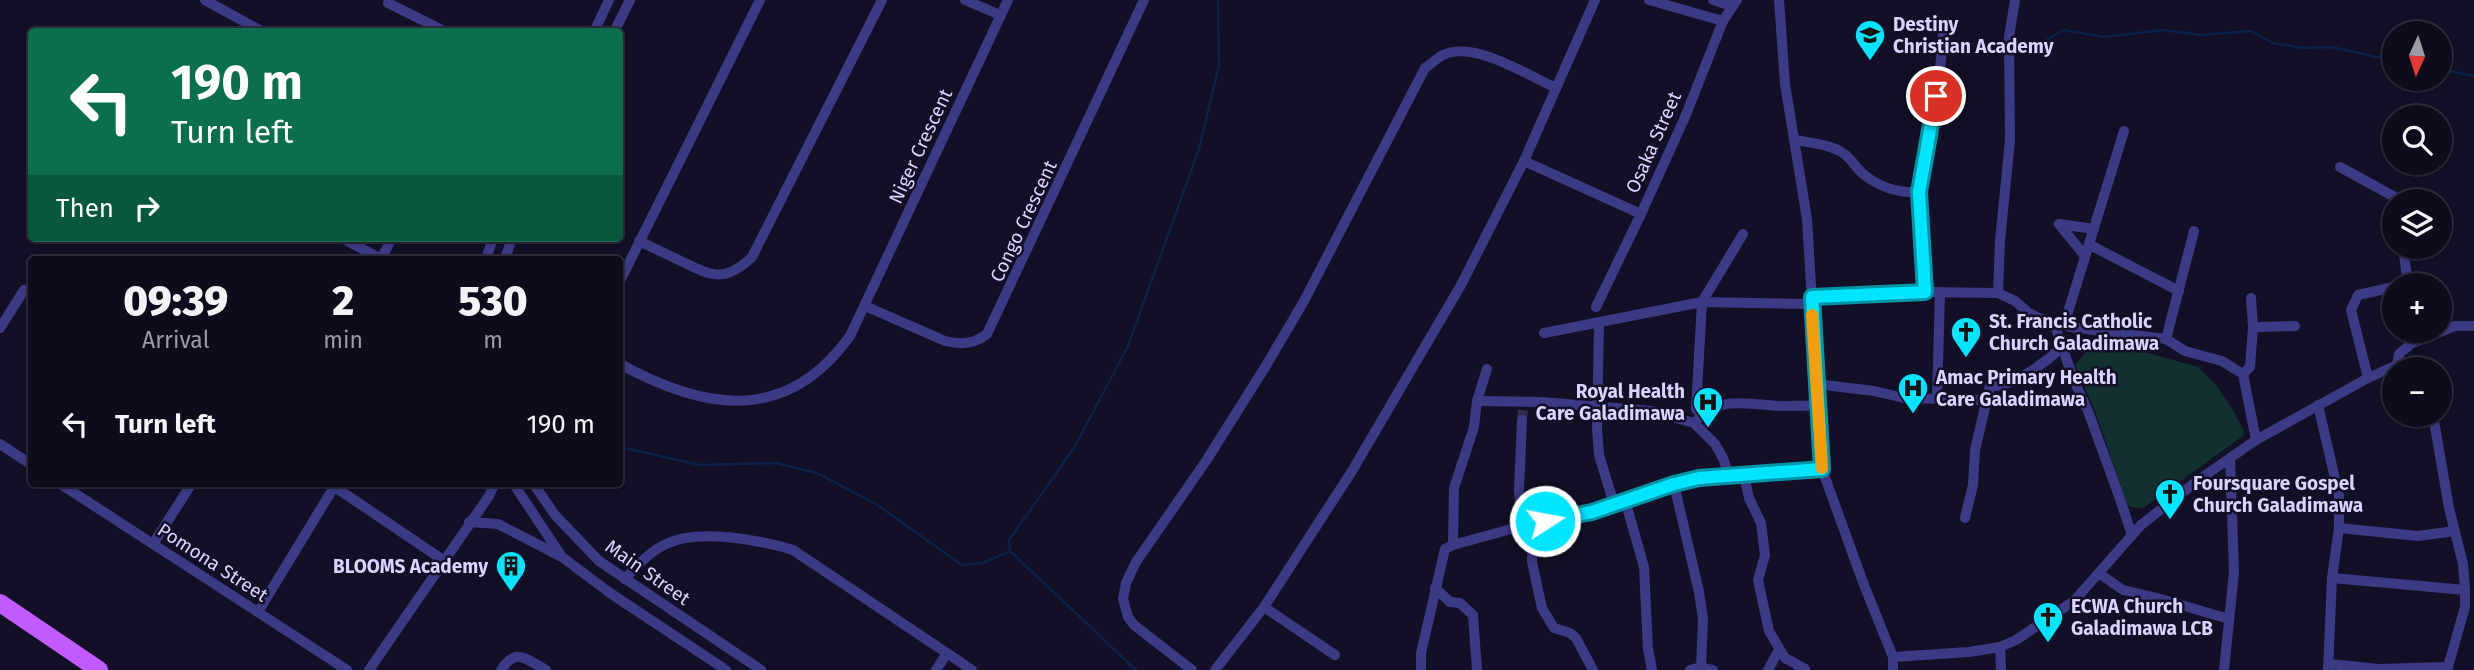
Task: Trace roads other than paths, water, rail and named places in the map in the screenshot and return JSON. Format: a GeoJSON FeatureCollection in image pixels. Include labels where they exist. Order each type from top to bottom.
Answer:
{"type":"FeatureCollection","features":[{"type":"Feature","properties":{"kind":"main road"},"geometry":{"type":"LineString","coordinates":[[0,603],[99,670]]}},
{"type":"Feature","properties":{"kind":"street"},"geometry":{"type":"LineString","coordinates":[[205,0],[257,28]]}},
{"type":"Feature","properties":{"kind":"street"},"geometry":{"type":"LineString","coordinates":[[595,28],[609,0]]}},
{"type":"Feature","properties":{"kind":"street"},"geometry":{"type":"LineString","coordinates":[[616,28],[630,0]]}},
{"type":"Feature","properties":{"kind":"street"},"geometry":{"type":"LineString","coordinates":[[623,275],[760,0]]}},
{"type":"Feature","properties":{"kind":"street"},"geometry":{"type":"LineString","coordinates":[[639,241],[708,274],[727,274],[752,257],[881,0]]}},
{"type":"Feature","properties":{"kind":"street"},"geometry":{"type":"LineString","coordinates":[[964,0],[1000,15]]}},
{"type":"Feature","properties":{"kind":"street","name":"Niger Crescent"},"geometry":{"type":"LineString","coordinates":[[623,366],[672,390],[694,397],[732,402],[771,395],[807,380],[836,355],[850,336],[1008,0]]}},
{"type":"Feature","properties":{"kind":"street","name":"Congo Crescent"},"geometry":{"type":"LineString","coordinates":[[864,306],[945,341],[968,344],[987,334],[1144,0]]}},
{"type":"Feature","properties":{"kind":"street"},"geometry":{"type":"LineString","coordinates":[[1215,670],[1264,607],[1378,429],[1461,285],[1524,161],[1595,0]]}},
{"type":"Feature","properties":{"kind":"street"},"geometry":{"type":"LineString","coordinates":[[1649,0],[1723,21]]}},
{"type":"Feature","properties":{"kind":"street"},"geometry":{"type":"LineString","coordinates":[[1713,0],[1735,3]]}},
{"type":"Feature","properties":{"kind":"street"},"geometry":{"type":"LineString","coordinates":[[1779,0],[1785,85],[1807,219],[1822,469],[1893,657],[1893,670]]}},
{"type":"Feature","properties":{"kind":"street"},"geometry":{"type":"LineString","coordinates":[[1998,293],[2010,139],[2009,37],[2015,0]]}},
{"type":"Feature","properties":{"kind":"street"},"geometry":{"type":"LineString","coordinates":[[388,3],[438,28]]}},
{"type":"Feature","properties":{"kind":"street","name":"Osaka Street"},"geometry":{"type":"LineString","coordinates":[[1524,161],[1640,214],[1685,117],[1723,21],[1735,3]]}},
{"type":"Feature","properties":{"kind":"street"},"geometry":{"type":"LineString","coordinates":[[1925,292],[1919,192],[1940,69],[1944,24]]}},
{"type":"Feature","properties":{"kind":"street"},"geometry":{"type":"LineString","coordinates":[[1192,670],[1134,625],[1128,617],[1123,599],[1126,583],[1136,562],[1206,461],[1285,332],[1425,68],[1443,55],[1459,51],[1478,52],[1556,88]]}},
{"type":"Feature","properties":{"kind":"street"},"geometry":{"type":"LineString","coordinates":[[2124,131],[2090,245],[2059,324],[2062,347],[2132,535]]}},
{"type":"Feature","properties":{"kind":"street"},"geometry":{"type":"LineString","coordinates":[[1795,140],[1829,147],[1846,154],[1861,173],[1887,188],[1902,192],[1919,192]]}},
{"type":"Feature","properties":{"kind":"street"},"geometry":{"type":"LineString","coordinates":[[2340,167],[2382,190]]}},
{"type":"Feature","properties":{"kind":"street"},"geometry":{"type":"LineString","coordinates":[[1596,307],[1640,214]]}},
{"type":"Feature","properties":{"kind":"street"},"geometry":{"type":"LineString","coordinates":[[2085,256],[2059,224],[2094,229]]}},
{"type":"Feature","properties":{"kind":"street"},"geometry":{"type":"LineString","coordinates":[[2166,339],[2194,231]]}},
{"type":"Feature","properties":{"kind":"street"},"geometry":{"type":"LineString","coordinates":[[1729,475],[1723,458],[1697,416],[1702,302],[1743,234]]}},
{"type":"Feature","properties":{"kind":"street"},"geometry":{"type":"LineString","coordinates":[[349,242],[375,256]]}},
{"type":"Feature","properties":{"kind":"street"},"geometry":{"type":"LineString","coordinates":[[2090,245],[2179,291]]}},
{"type":"Feature","properties":{"kind":"street"},"geometry":{"type":"LineString","coordinates":[[0,328],[24,290],[28,290]]}},
{"type":"Feature","properties":{"kind":"street"},"geometry":{"type":"LineString","coordinates":[[2368,378],[2351,310],[2358,295],[2382,290]]}},
{"type":"Feature","properties":{"kind":"street"},"geometry":{"type":"LineString","coordinates":[[1544,333],[1702,302],[1812,301],[1925,292],[1998,293],[2015,301],[2029,313],[2059,324],[2166,339],[2185,351],[2222,361],[2243,374],[2256,440]]}},
{"type":"Feature","properties":{"kind":"street"},"geometry":{"type":"LineString","coordinates":[[1937,398],[1940,293]]}},
{"type":"Feature","properties":{"kind":"street"},"geometry":{"type":"LineString","coordinates":[[2243,374],[2250,367],[2253,327],[2251,298]]}},
{"type":"Feature","properties":{"kind":"street"},"geometry":{"type":"LineString","coordinates":[[1600,323],[1599,454],[1643,567],[1648,649],[1652,670]]}},
{"type":"Feature","properties":{"kind":"street"},"geometry":{"type":"LineString","coordinates":[[2253,327],[2295,326]]}},
{"type":"Feature","properties":{"kind":"street"},"geometry":{"type":"LineString","coordinates":[[2399,357],[2412,343],[2455,326],[2474,326]]}},
{"type":"Feature","properties":{"kind":"street"},"geometry":{"type":"LineString","coordinates":[[1965,518],[1973,485],[1973,464],[1985,400],[1990,386],[1997,387],[2023,375],[2062,347]]}},
{"type":"Feature","properties":{"kind":"street"},"geometry":{"type":"LineString","coordinates":[[1453,545],[1454,488],[1474,426],[1477,401],[1487,369]]}},
{"type":"Feature","properties":{"kind":"street"},"geometry":{"type":"LineString","coordinates":[[1893,657],[1969,652],[2000,647],[2016,640],[2074,601],[2113,555],[2161,508],[2256,440],[2368,378],[2382,373]]}},
{"type":"Feature","properties":{"kind":"street"},"geometry":{"type":"LineString","coordinates":[[1816,384],[1874,391],[1904,398],[1985,400]]}},
{"type":"Feature","properties":{"kind":"street"},"geometry":{"type":"LineString","coordinates":[[1477,401],[1523,410],[1542,402],[1652,411],[1668,416],[1697,416],[1727,403],[1817,405]]}},
{"type":"Feature","properties":{"kind":"street"},"geometry":{"type":"LineString","coordinates":[[2319,405],[2339,496],[2339,528],[2332,578],[2329,667],[2447,669],[2470,609],[2435,427]]}},
{"type":"Feature","properties":{"kind":"street"},"geometry":{"type":"LineString","coordinates":[[1523,410],[1518,490],[1542,607],[1554,628],[1576,638],[1593,670]]}},
{"type":"Feature","properties":{"kind":"street"},"geometry":{"type":"LineString","coordinates":[[0,444],[28,462]]}},
{"type":"Feature","properties":{"kind":"street"},"geometry":{"type":"LineString","coordinates":[[2224,670],[2234,572],[2230,458]]}},
{"type":"Feature","properties":{"kind":"street"},"geometry":{"type":"LineString","coordinates":[[1421,670],[1421,653],[1435,588],[1445,550],[1453,545],[1527,525],[1592,512],[1674,484],[1729,475],[1822,469]]}},
{"type":"Feature","properties":{"kind":"street"},"geometry":{"type":"LineString","coordinates":[[1744,474],[1749,498],[1761,523],[1765,545],[1765,555],[1758,575],[1769,631],[1788,661],[1805,669]]}},
{"type":"Feature","properties":{"kind":"street"},"geometry":{"type":"LineString","coordinates":[[1674,484],[1703,619],[1696,668],[1713,670]]}},
{"type":"Feature","properties":{"kind":"street","name":"Pomona Street"},"geometry":{"type":"LineString","coordinates":[[66,487],[347,670]]}},
{"type":"Feature","properties":{"kind":"street"},"geometry":{"type":"LineString","coordinates":[[153,544],[189,487]]}},
{"type":"Feature","properties":{"kind":"street"},"geometry":{"type":"LineString","coordinates":[[258,612],[330,487]]}},
{"type":"Feature","properties":{"kind":"street"},"geometry":{"type":"LineString","coordinates":[[334,487],[443,560]]}},
{"type":"Feature","properties":{"kind":"street"},"geometry":{"type":"LineString","coordinates":[[369,670],[493,487]]}},
{"type":"Feature","properties":{"kind":"street"},"geometry":{"type":"LineString","coordinates":[[489,496],[508,487]]}},
{"type":"Feature","properties":{"kind":"street","name":"Main Street"},"geometry":{"type":"LineString","coordinates":[[516,487],[562,557],[610,593],[726,670]]}},
{"type":"Feature","properties":{"kind":"street","name":"Main Street"},"geometry":{"type":"LineString","coordinates":[[535,487],[572,534],[599,561],[761,670]]}},
{"type":"Feature","properties":{"kind":"street"},"geometry":{"type":"LineString","coordinates":[[469,522],[498,524],[562,557]]}},
{"type":"Feature","properties":{"kind":"street"},"geometry":{"type":"LineString","coordinates":[[2339,528],[2418,536],[2455,531]]}},
{"type":"Feature","properties":{"kind":"street"},"geometry":{"type":"LineString","coordinates":[[625,579],[657,548],[683,538],[715,537],[780,546],[793,550],[972,670]]}},
{"type":"Feature","properties":{"kind":"street"},"geometry":{"type":"LineString","coordinates":[[2099,574],[2123,590],[2229,619]]}},
{"type":"Feature","properties":{"kind":"street"},"geometry":{"type":"LineString","coordinates":[[2332,578],[2465,590]]}},
{"type":"Feature","properties":{"kind":"street"},"geometry":{"type":"LineString","coordinates":[[1435,588],[1450,603],[1460,603],[1473,615],[1477,670]]}},
{"type":"Feature","properties":{"kind":"street"},"geometry":{"type":"LineString","coordinates":[[1264,607],[1335,655]]}},
{"type":"Feature","properties":{"kind":"street"},"geometry":{"type":"LineString","coordinates":[[2000,647],[2001,670]]}},
{"type":"Feature","properties":{"kind":"street"},"geometry":{"type":"LineString","coordinates":[[1768,670],[1779,650]]}},
{"type":"Feature","properties":{"kind":"street"},"geometry":{"type":"LineString","coordinates":[[936,670],[947,653]]}},
{"type":"Feature","properties":{"kind":"street"},"geometry":{"type":"LineString","coordinates":[[501,670],[509,658],[514,656],[546,670]]}},
{"type":"Feature","properties":{"kind":"waterway"},"geometry":{"type":"LineString","coordinates":[[1136,670],[1010,551],[1009,540],[1074,448],[1128,346],[1199,149],[1219,65],[1218,0]]}},
{"type":"Feature","properties":{"kind":"waterway"},"geometry":{"type":"LineString","coordinates":[[2039,44],[2064,30],[2104,37],[2163,30],[2201,35],[2251,31],[2273,43],[2302,48],[2332,47],[2382,58]]}},
{"type":"Feature","properties":{"kind":"waterway"},"geometry":{"type":"LineString","coordinates":[[2452,71],[2474,76]]}},
{"type":"Feature","properties":{"kind":"waterway"},"geometry":{"type":"LineString","coordinates":[[623,448],[700,465],[776,463],[817,473],[876,504],[962,565],[983,563],[1010,551]]}},
{"type":"Feature","properties":{"kind":"tunnel"},"geometry":{"type":"LineString","coordinates":[[1522,420],[1523,409]]}},
{"type":"Feature","properties":{"kind":"place","name":"Destiny Christian Academy"},"geometry":{"type":"Point","coordinates":[1870,62]}},
{"type":"Feature","properties":{"kind":"place","name":"St. Francis Catholic Church Galadimawa"},"geometry":{"type":"Point","coordinates":[1966,359]}},
{"type":"Feature","properties":{"kind":"place","name":"Amac Primary Health Care Galadimawa"},"geometry":{"type":"Point","coordinates":[1913,415]}},
{"type":"Feature","properties":{"kind":"place","name":"Royal Health Care Galadimawa"},"geometry":{"type":"Point","coordinates":[1708,429]}},
{"type":"Feature","properties":{"kind":"place","name":"Foursquare Gospel Church Galadimawa"},"geometry":{"type":"Point","coordinates":[2170,521]}},
{"type":"Feature","properties":{"kind":"place","name":"BLOOMS Academy"},"geometry":{"type":"Point","coordinates":[511,593]}},
{"type":"Feature","properties":{"kind":"place","name":"ECWA Church Galadimawa LCB"},"geometry":{"type":"Point","coordinates":[2048,644]}}]}
